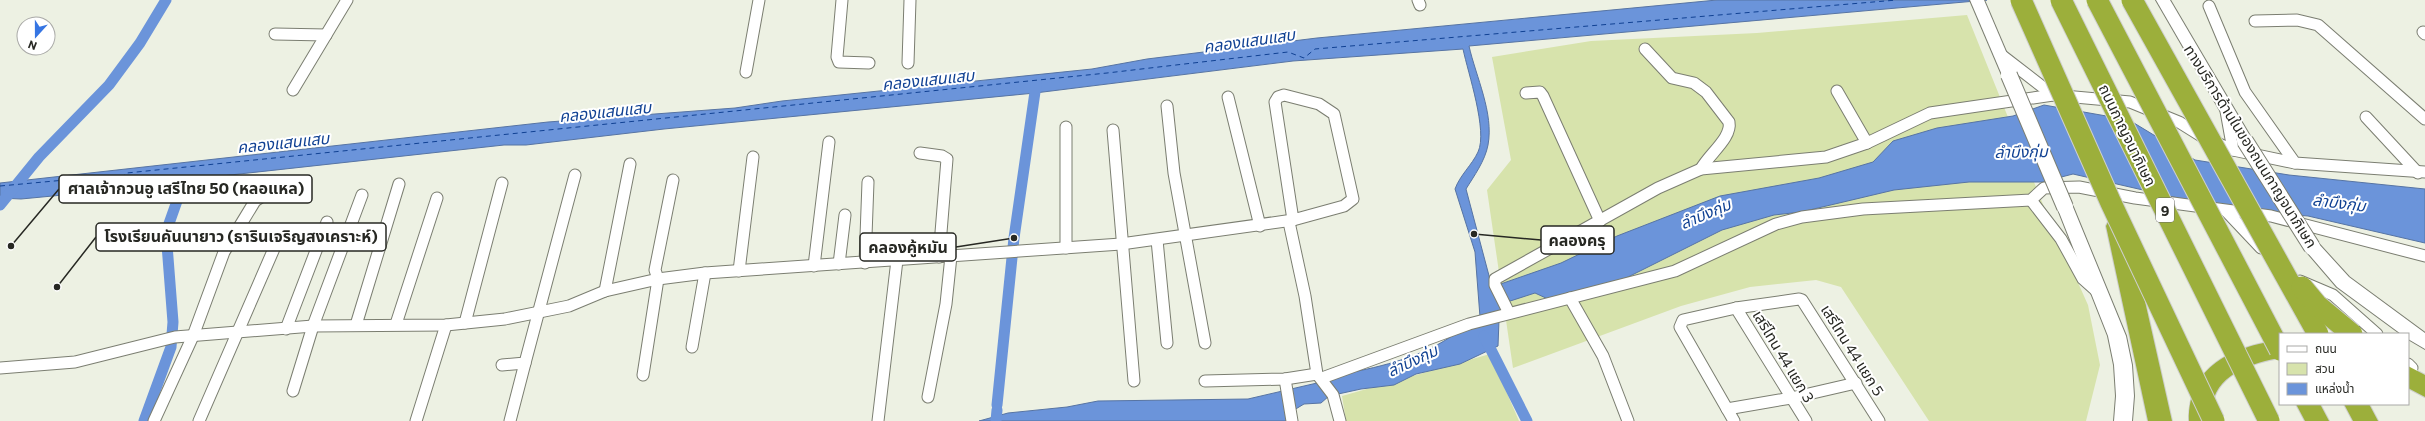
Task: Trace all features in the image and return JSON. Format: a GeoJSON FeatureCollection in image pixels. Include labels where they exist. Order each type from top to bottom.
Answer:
{"type":"FeatureCollection","features":[{"type":"Feature","properties":{"kind":"highway"},"geometry":{"type":"LineString","coordinates":[[2021,0],[2111,203],[2214,421]]}},
{"type":"Feature","properties":{"kind":"highway","name":"ถนนกาญจนาภิเษก"},"geometry":{"type":"LineString","coordinates":[[2061,0],[2269,421]]}},
{"type":"Feature","properties":{"kind":"highway"},"geometry":{"type":"LineString","coordinates":[[2097,0],[2279,348]]}},
{"type":"Feature","properties":{"kind":"highway"},"geometry":{"type":"LineString","coordinates":[[2132,0],[2317,333]]}},
{"type":"Feature","properties":{"kind":"highway"},"geometry":{"type":"LineString","coordinates":[[2111,203],[2134,299],[2160,421]]}},
{"type":"Feature","properties":{"kind":"highway"},"geometry":{"type":"LineString","coordinates":[[2256,223],[2286,266],[2317,305],[2351,333]]}},
{"type":"Feature","properties":{"kind":"highway"},"geometry":{"type":"LineString","coordinates":[[2201,421],[2201,402],[2209,384],[2225,369],[2239,358],[2261,351],[2279,350]]}},
{"type":"Feature","properties":{"kind":"highway"},"geometry":{"type":"LineString","coordinates":[[2412,369],[2425,387]]}},
{"type":"Feature","properties":{"kind":"highway"},"geometry":{"type":"LineString","coordinates":[[2309,405],[2317,421]]}},
{"type":"Feature","properties":{"kind":"highway"},"geometry":{"type":"LineString","coordinates":[[2357,405],[2366,421]]}},
{"type":"Feature","properties":{"kind":"main road"},"geometry":{"type":"LineString","coordinates":[[1977,0],[2065,206],[2117,336],[2123,365],[2125,396],[2123,421]]}},
{"type":"Feature","properties":{"kind":"main road","name":"ทางบริการด้านในของถนนกาญจนาภิเษก"},"geometry":{"type":"LineString","coordinates":[[2164,0],[2171,15],[2226,109],[2239,146],[2312,247],[2343,282],[2425,342]]}},
{"type":"Feature","properties":{"kind":"street"},"geometry":{"type":"LineString","coordinates":[[293,90],[347,0]]}},
{"type":"Feature","properties":{"kind":"street"},"geometry":{"type":"LineString","coordinates":[[746,72],[759,0]]}},
{"type":"Feature","properties":{"kind":"street"},"geometry":{"type":"LineString","coordinates":[[842,0],[838,57],[839,62],[869,63]]}},
{"type":"Feature","properties":{"kind":"street"},"geometry":{"type":"LineString","coordinates":[[908,63],[910,0]]}},
{"type":"Feature","properties":{"kind":"street"},"geometry":{"type":"LineString","coordinates":[[2209,6],[2244,92],[2294,163]]}},
{"type":"Feature","properties":{"kind":"street"},"geometry":{"type":"LineString","coordinates":[[2255,21],[2297,20],[2318,25],[2425,119]]}},
{"type":"Feature","properties":{"kind":"street"},"geometry":{"type":"LineString","coordinates":[[275,34],[326,35]]}},
{"type":"Feature","properties":{"kind":"street"},"geometry":{"type":"LineString","coordinates":[[1645,49],[1673,79],[1692,82],[1706,92],[1729,122],[1731,127],[1729,133],[1707,157],[1701,169]]}},
{"type":"Feature","properties":{"kind":"street"},"geometry":{"type":"LineString","coordinates":[[2000,54],[2053,95]]}},
{"type":"Feature","properties":{"kind":"street"},"geometry":{"type":"LineString","coordinates":[[1837,91],[1867,143]]}},
{"type":"Feature","properties":{"kind":"street"},"geometry":{"type":"LineString","coordinates":[[1526,93],[1540,92],[1544,96],[1600,221]]}},
{"type":"Feature","properties":{"kind":"street"},"geometry":{"type":"LineString","coordinates":[[0,368],[75,362],[170,338],[313,326],[396,324],[446,325],[538,314],[569,306],[604,291],[658,279],[739,271],[945,256],[1010,253],[1187,237],[1291,221],[1344,206],[1353,199],[1334,114],[1315,102],[1284,95],[1278,97],[1275,102],[1291,221],[1322,378],[1335,397],[1340,421]]}},
{"type":"Feature","properties":{"kind":"street"},"geometry":{"type":"LineString","coordinates":[[1507,312],[1495,285],[1495,279],[1658,188],[1701,169],[1790,162],[1826,157],[1867,143],[1930,113],[1990,103],[2053,95],[2130,102],[2179,122],[2203,137],[2239,146],[2294,163],[2421,172]]}},
{"type":"Feature","properties":{"kind":"street"},"geometry":{"type":"LineString","coordinates":[[1228,97],[1260,226]]}},
{"type":"Feature","properties":{"kind":"street"},"geometry":{"type":"LineString","coordinates":[[1167,106],[1174,173],[1187,237],[1205,343]]}},
{"type":"Feature","properties":{"kind":"street"},"geometry":{"type":"LineString","coordinates":[[2366,117],[2421,172]]}},
{"type":"Feature","properties":{"kind":"street"},"geometry":{"type":"LineString","coordinates":[[1066,127],[1068,217],[1066,248]]}},
{"type":"Feature","properties":{"kind":"street"},"geometry":{"type":"LineString","coordinates":[[1113,130],[1121,244],[1134,380]]}},
{"type":"Feature","properties":{"kind":"street"},"geometry":{"type":"LineString","coordinates":[[814,266],[828,142]]}},
{"type":"Feature","properties":{"kind":"street"},"geometry":{"type":"LineString","coordinates":[[920,153],[942,156],[947,159],[945,256],[946,304],[928,397]]}},
{"type":"Feature","properties":{"kind":"street"},"geometry":{"type":"LineString","coordinates":[[739,271],[753,157]]}},
{"type":"Feature","properties":{"kind":"street"},"geometry":{"type":"LineString","coordinates":[[604,291],[630,164]]}},
{"type":"Feature","properties":{"kind":"street"},"geometry":{"type":"LineString","coordinates":[[510,421],[575,175]]}},
{"type":"Feature","properties":{"kind":"street"},"geometry":{"type":"LineString","coordinates":[[644,375],[658,279],[655,270],[673,180]]}},
{"type":"Feature","properties":{"kind":"street"},"geometry":{"type":"LineString","coordinates":[[865,263],[868,182]]}},
{"type":"Feature","properties":{"kind":"street"},"geometry":{"type":"LineString","coordinates":[[465,323],[502,183]]}},
{"type":"Feature","properties":{"kind":"street"},"geometry":{"type":"LineString","coordinates":[[356,326],[399,184]]}},
{"type":"Feature","properties":{"kind":"street"},"geometry":{"type":"LineString","coordinates":[[1205,381],[1286,384],[1322,378],[1469,324],[1507,312],[1570,298],[1675,270],[1776,224],[1802,217],[1863,209],[2031,200],[2044,188],[2069,186],[2227,212],[2271,216],[2425,256]]}},
{"type":"Feature","properties":{"kind":"street"},"geometry":{"type":"LineString","coordinates":[[154,421],[193,336],[224,252],[255,200],[264,195],[278,194]]}},
{"type":"Feature","properties":{"kind":"street"},"geometry":{"type":"LineString","coordinates":[[293,391],[313,326],[362,195]]}},
{"type":"Feature","properties":{"kind":"street"},"geometry":{"type":"LineString","coordinates":[[396,324],[437,198]]}},
{"type":"Feature","properties":{"kind":"street"},"geometry":{"type":"LineString","coordinates":[[2031,200],[2065,246],[2083,282],[2089,288],[2102,296]]}},
{"type":"Feature","properties":{"kind":"street"},"geometry":{"type":"LineString","coordinates":[[2227,212],[2257,242],[2275,267],[2286,276],[2326,289],[2340,299],[2376,333]]}},
{"type":"Feature","properties":{"kind":"street"},"geometry":{"type":"LineString","coordinates":[[839,264],[846,215]]}},
{"type":"Feature","properties":{"kind":"street"},"geometry":{"type":"LineString","coordinates":[[286,329],[327,222]]}},
{"type":"Feature","properties":{"kind":"street"},"geometry":{"type":"LineString","coordinates":[[1156,240],[1167,343]]}},
{"type":"Feature","properties":{"kind":"street"},"geometry":{"type":"LineString","coordinates":[[199,421],[276,244]]}},
{"type":"Feature","properties":{"kind":"street"},"geometry":{"type":"LineString","coordinates":[[878,421],[897,260]]}},
{"type":"Feature","properties":{"kind":"street"},"geometry":{"type":"LineString","coordinates":[[692,347],[705,274]]}},
{"type":"Feature","properties":{"kind":"street"},"geometry":{"type":"LineString","coordinates":[[1570,298],[1603,356],[1628,421]]}},
{"type":"Feature","properties":{"kind":"street","name":"เสรีไทน 44 แยก 5"},"geometry":{"type":"LineString","coordinates":[[1736,308],[1799,299],[1802,300],[1879,421]]}},
{"type":"Feature","properties":{"kind":"street"},"geometry":{"type":"LineString","coordinates":[[1734,421],[1680,327],[1682,320],[1736,308]]}},
{"type":"Feature","properties":{"kind":"street","name":"เสรีไทน 44 แยก 3"},"geometry":{"type":"LineString","coordinates":[[1736,308],[1806,421]]}},
{"type":"Feature","properties":{"kind":"street"},"geometry":{"type":"LineString","coordinates":[[416,421],[446,325]]}},
{"type":"Feature","properties":{"kind":"street"},"geometry":{"type":"LineString","coordinates":[[502,365],[525,363]]}},
{"type":"Feature","properties":{"kind":"street"},"geometry":{"type":"LineString","coordinates":[[1727,409],[1791,398],[1856,383]]}},
{"type":"Feature","properties":{"kind":"street"},"geometry":{"type":"LineString","coordinates":[[1286,384],[1292,421]]}},
{"type":"Feature","properties":{"kind":"green space"},"geometry":{"type":"Polygon","coordinates":[[[1967,15],[2042,202],[2088,305],[2100,365],[2086,421],[1929,421],[1841,287],[1816,280],[1750,287],[1681,306],[1513,368],[1487,190],[1511,160],[1492,57],[1591,41],[1757,33],[1967,15]]]}},
{"type":"Feature","properties":{"kind":"green space"},"geometry":{"type":"Polygon","coordinates":[[[1490,354],[1519,421],[1346,421],[1342,396],[1490,354]]]}},
{"type":"Feature","properties":{"kind":"water","name":"ลำบึงกุ่ม"},"geometry":{"type":"Polygon","coordinates":[[[1717,0],[1987,0],[1469,46],[1489,120],[1489,133],[1487,151],[1479,168],[1466,189],[1492,287],[1561,263],[1617,236],[1720,196],[1819,178],[1873,162],[1893,141],[1937,128],[2013,116],[2044,105],[2129,120],[2195,160],[2289,175],[2425,189],[2425,243],[2308,216],[2226,209],[2073,174],[2042,182],[1969,182],[1894,190],[1801,212],[1774,215],[1722,230],[1626,278],[1548,299],[1535,293],[1504,303],[1499,320],[1498,346],[1460,364],[1416,374],[1394,385],[1361,389],[1329,396],[1321,403],[1304,404],[1289,413],[1287,421],[979,421],[1008,413],[1067,407],[1098,401],[1248,399],[1317,383],[1324,385],[1330,376],[1374,368],[1431,348],[1480,317],[1475,252],[1455,189],[1478,152],[1481,130],[1473,87],[1463,49],[1293,61],[1035,93],[664,129],[526,145],[504,145],[221,176],[200,182],[21,199],[0,198],[0,183],[548,122],[735,108],[782,101],[1092,69],[1147,59],[1317,38],[1717,0]]]}},
{"type":"Feature","properties":{"kind":"waterway"},"geometry":{"type":"LineString","coordinates":[[0,205],[39,157],[109,85],[140,43],[166,0]]}},
{"type":"Feature","properties":{"kind":"waterway"},"geometry":{"type":"LineString","coordinates":[[997,405],[1014,238],[1036,85]]}},
{"type":"Feature","properties":{"kind":"waterway"},"geometry":{"type":"LineString","coordinates":[[144,421],[171,347],[173,322],[166,232],[188,170]]}},
{"type":"Feature","properties":{"kind":"waterway"},"geometry":{"type":"LineString","coordinates":[[1484,336],[1527,421]]}},
{"type":"Feature","properties":{"kind":"waterway"},"geometry":{"type":"LineString","coordinates":[[996,421],[997,410]]}},
{"type":"Feature","properties":{"kind":"ferry route"},"geometry":{"type":"LineString","coordinates":[[0,186],[98,177],[103,191],[127,173],[1107,73],[1288,52],[1304,58],[1315,49],[1897,0]]}},
{"type":"Feature","properties":{"kind":"place","name":"คลองครุ"},"geometry":{"type":"Point","coordinates":[1474,234]}},
{"type":"Feature","properties":{"kind":"place","name":"คลองคู้หมัน"},"geometry":{"type":"Point","coordinates":[1014,238]}},
{"type":"Feature","properties":{"kind":"place","name":"ศาลเจ้ากวนอู เสรีไทย 50 (หลอแหล)"},"geometry":{"type":"Point","coordinates":[11,246]}},
{"type":"Feature","properties":{"kind":"place","name":"โรงเรียนคันนายาว (ธารินเจริญสงเคราะห์)"},"geometry":{"type":"Point","coordinates":[57,287]}},
{"type":"Feature","properties":{"kind":"water label","name":"คลองแสนแสบ"},"geometry":{"type":"Point","coordinates":[1249,40]}},
{"type":"Feature","properties":{"kind":"water label","name":"คลองแสนแสบ"},"geometry":{"type":"Point","coordinates":[928,79]}},
{"type":"Feature","properties":{"kind":"water label","name":"คลองแสนแสบ"},"geometry":{"type":"Point","coordinates":[605,111]}},
{"type":"Feature","properties":{"kind":"water label","name":"คลองแสนแสบ"},"geometry":{"type":"Point","coordinates":[283,142]}}]}
